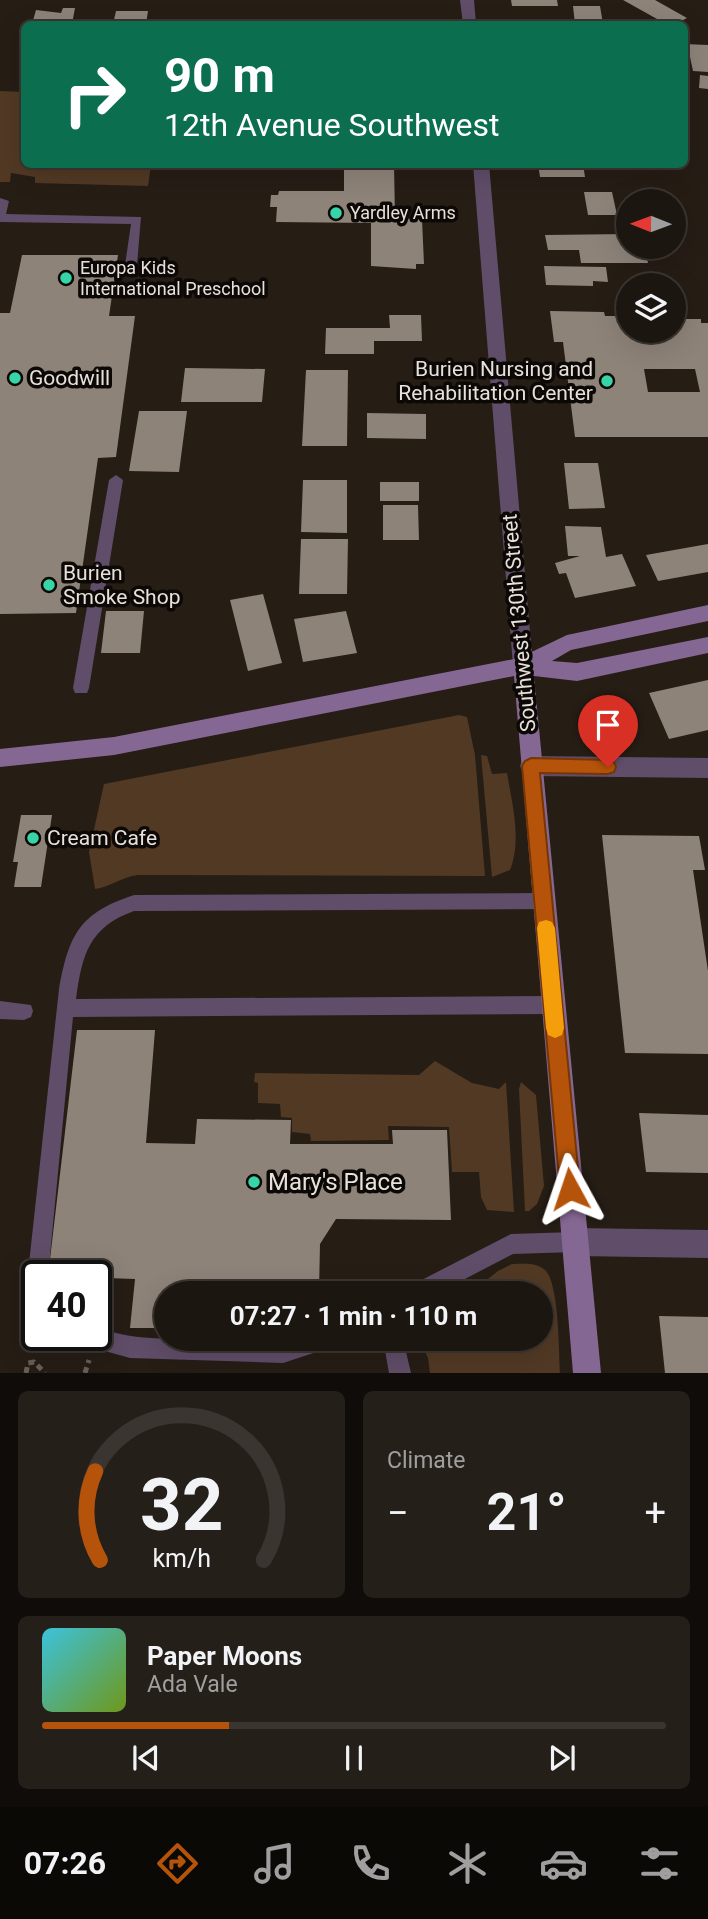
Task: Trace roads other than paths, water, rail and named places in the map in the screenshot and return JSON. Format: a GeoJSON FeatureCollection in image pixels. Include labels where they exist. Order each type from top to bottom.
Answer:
{"type":"FeatureCollection","features":[{"type":"Feature","properties":{"kind":"main road"},"geometry":{"type":"LineString","coordinates":[[0,758],[114,746],[523,666],[567,643],[708,613]]}},
{"type":"Feature","properties":{"kind":"main road"},"geometry":{"type":"LineString","coordinates":[[523,666],[577,672],[708,645]]}},
{"type":"Feature","properties":{"kind":"main road","name":"Southwest 130th Street"},"geometry":{"type":"LineString","coordinates":[[523,666],[587,1373]]}},
{"type":"Feature","properties":{"kind":"street"},"geometry":{"type":"LineString","coordinates":[[467,0],[470,21]]}},
{"type":"Feature","properties":{"kind":"street","name":"Southwest 130th Street"},"geometry":{"type":"LineString","coordinates":[[481,168],[523,666]]}},
{"type":"Feature","properties":{"kind":"street"},"geometry":{"type":"LineString","coordinates":[[531,766],[708,768]]}},
{"type":"Feature","properties":{"kind":"street"},"geometry":{"type":"LineString","coordinates":[[575,1242],[708,1244]]}},
{"type":"Feature","properties":{"kind":"lane"},"geometry":{"type":"LineString","coordinates":[[3,201],[0,217],[137,219],[131,265]]}},
{"type":"Feature","properties":{"kind":"lane"},"geometry":{"type":"LineString","coordinates":[[81,688],[116,480]]}},
{"type":"Feature","properties":{"kind":"lane"},"geometry":{"type":"LineString","coordinates":[[39,1260],[65,1008],[73,957],[98,918],[116,908],[134,904],[543,901]]}},
{"type":"Feature","properties":{"kind":"lane"},"geometry":{"type":"LineString","coordinates":[[65,1008],[553,1005]]}},
{"type":"Feature","properties":{"kind":"lane"},"geometry":{"type":"LineString","coordinates":[[0,1010],[23,1011]]}},
{"type":"Feature","properties":{"kind":"lane"},"geometry":{"type":"LineString","coordinates":[[440,1281],[511,1244],[575,1242]]}},
{"type":"Feature","properties":{"kind":"lane"},"geometry":{"type":"LineString","coordinates":[[112,1343],[130,1347],[154,1348]]}},
{"type":"Feature","properties":{"kind":"lane"},"geometry":{"type":"LineString","coordinates":[[252,1351],[286,1351]]}},
{"type":"Feature","properties":{"kind":"lane"},"geometry":{"type":"LineString","coordinates":[[395,1351],[400,1373]]}},
{"type":"Feature","properties":{"kind":"place","name":"Yardley Arms"},"geometry":{"type":"Point","coordinates":[336,213]}},
{"type":"Feature","properties":{"kind":"place","name":"Europa Kids International Preschool"},"geometry":{"type":"Point","coordinates":[66,278]}},
{"type":"Feature","properties":{"kind":"place","name":"Goodwill"},"geometry":{"type":"Point","coordinates":[15,378]}},
{"type":"Feature","properties":{"kind":"place","name":"Burien Nursing and Rehabilitation Center"},"geometry":{"type":"Point","coordinates":[607,381]}},
{"type":"Feature","properties":{"kind":"place","name":"Burien Smoke Shop"},"geometry":{"type":"Point","coordinates":[49,585]}},
{"type":"Feature","properties":{"kind":"place","name":"Cream Cafe"},"geometry":{"type":"Point","coordinates":[33,838]}},
{"type":"Feature","properties":{"kind":"place","name":"Mary's Place"},"geometry":{"type":"Point","coordinates":[254,1182]}}]}
